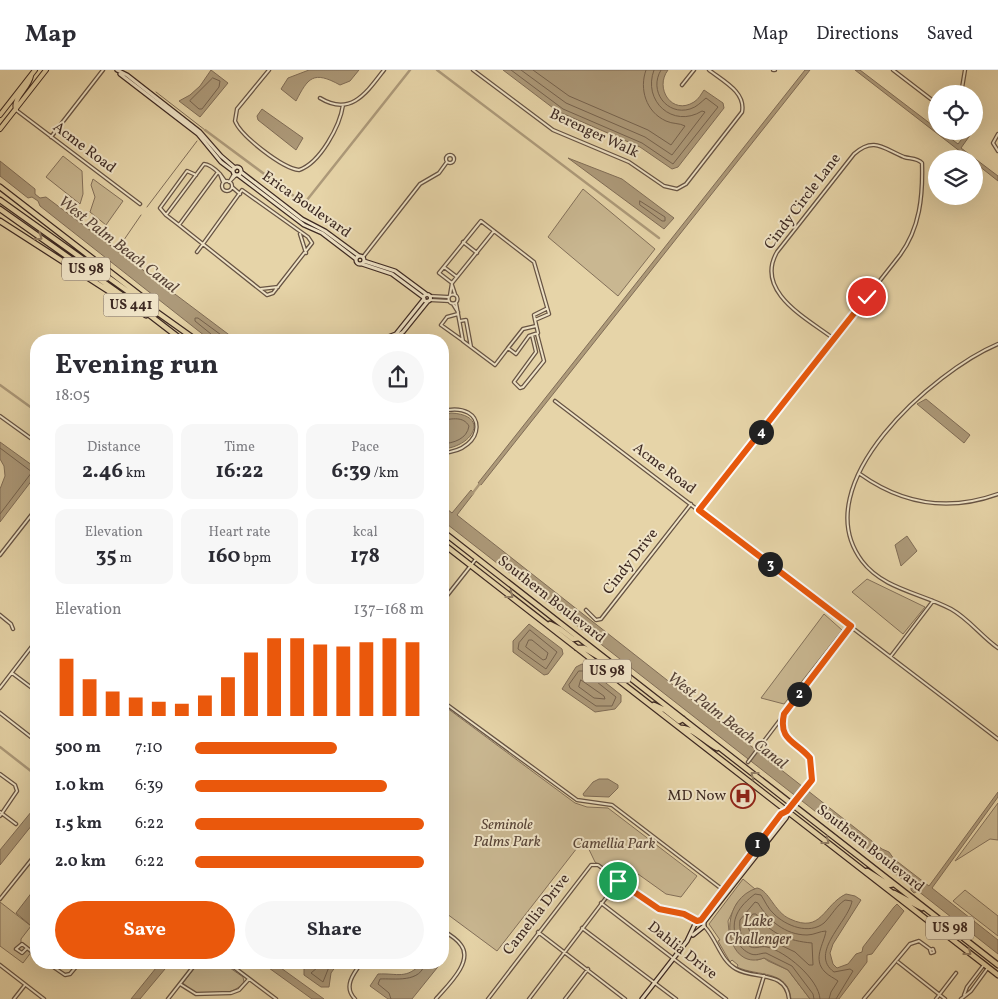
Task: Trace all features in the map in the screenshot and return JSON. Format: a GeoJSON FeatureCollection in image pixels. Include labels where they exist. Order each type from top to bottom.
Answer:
{"type":"FeatureCollection","features":[{"type":"Feature","properties":{"kind":"highway","name":"US 441"},"geometry":{"type":"LineString","coordinates":[[0,187],[163,314]]}},
{"type":"Feature","properties":{"kind":"highway","name":"US 98"},"geometry":{"type":"LineString","coordinates":[[0,200],[163,314],[188,334]]}},
{"type":"Feature","properties":{"kind":"highway","name":"US 98"},"geometry":{"type":"LineString","coordinates":[[0,208],[174,334]]}},
{"type":"Feature","properties":{"kind":"highway","name":"US 441"},"geometry":{"type":"LineString","coordinates":[[0,220],[170,331]]}},
{"type":"Feature","properties":{"kind":"highway","name":"Southern Boulevard"},"geometry":{"type":"LineString","coordinates":[[449,536],[998,965]]}},
{"type":"Feature","properties":{"kind":"highway","name":"Southern Boulevard"},"geometry":{"type":"LineString","coordinates":[[449,548],[998,975]]}},
{"type":"Feature","properties":{"kind":"highway"},"geometry":{"type":"LineString","coordinates":[[544,622],[560,629],[575,640],[578,638]]}},
{"type":"Feature","properties":{"kind":"highway"},"geometry":{"type":"LineString","coordinates":[[577,648],[584,648],[598,658],[613,664]]}},
{"type":"Feature","properties":{"kind":"highway"},"geometry":{"type":"LineString","coordinates":[[648,703],[665,710],[679,721],[683,719]]}},
{"type":"Feature","properties":{"kind":"highway"},"geometry":{"type":"LineString","coordinates":[[681,728],[688,729],[706,743],[722,750]]}},
{"type":"Feature","properties":{"kind":"highway"},"geometry":{"type":"LineString","coordinates":[[861,868],[876,875],[889,885],[894,884]]}},
{"type":"Feature","properties":{"kind":"highway"},"geometry":{"type":"LineString","coordinates":[[892,893],[898,893],[913,904],[930,912]]}},
{"type":"Feature","properties":{"kind":"main road"},"geometry":{"type":"LineString","coordinates":[[0,115],[36,70]]}},
{"type":"Feature","properties":{"kind":"main road"},"geometry":{"type":"LineString","coordinates":[[0,129],[46,70]]}},
{"type":"Feature","properties":{"kind":"main road"},"geometry":{"type":"LineString","coordinates":[[16,109],[16,102],[28,86],[31,76]]}},
{"type":"Feature","properties":{"kind":"street"},"geometry":{"type":"LineString","coordinates":[[51,138],[102,70]]}},
{"type":"Feature","properties":{"kind":"street"},"geometry":{"type":"LineString","coordinates":[[269,70],[244,100],[236,112],[235,121],[242,132],[286,166],[299,170],[311,163],[337,128],[343,105]]}},
{"type":"Feature","properties":{"kind":"street"},"geometry":{"type":"LineString","coordinates":[[320,98],[330,103],[343,105],[363,96],[384,70]]}},
{"type":"Feature","properties":{"kind":"street","name":"Berenger Walk"},"geometry":{"type":"LineString","coordinates":[[473,70],[546,126],[629,162],[664,186],[672,189],[686,184],[742,112],[742,103],[738,94],[709,70]]}},
{"type":"Feature","properties":{"kind":"street"},"geometry":{"type":"LineString","coordinates":[[682,85],[694,70]]}},
{"type":"Feature","properties":{"kind":"street"},"geometry":{"type":"LineString","coordinates":[[893,70],[928,97]]}},
{"type":"Feature","properties":{"kind":"street"},"geometry":{"type":"LineString","coordinates":[[962,85],[965,70]]}},
{"type":"Feature","properties":{"kind":"street","name":"Erica Boulevard"},"geometry":{"type":"LineString","coordinates":[[118,71],[200,132],[236,172],[302,219],[325,231],[361,259],[395,271],[424,297]]}},
{"type":"Feature","properties":{"kind":"street","name":"Acme Road"},"geometry":{"type":"LineString","coordinates":[[16,109],[51,138],[140,204]]}},
{"type":"Feature","properties":{"kind":"street"},"geometry":{"type":"LineString","coordinates":[[998,134],[993,143],[998,151]]}},
{"type":"Feature","properties":{"kind":"street","name":"Cindy Circle Lane"},"geometry":{"type":"LineString","coordinates":[[880,145],[921,162],[919,211],[909,240],[834,339],[777,292],[771,275],[775,255],[859,150],[880,145]]}},
{"type":"Feature","properties":{"kind":"street"},"geometry":{"type":"LineString","coordinates":[[361,259],[420,184],[439,172],[448,162]]}},
{"type":"Feature","properties":{"kind":"street"},"geometry":{"type":"LineString","coordinates":[[166,215],[204,164],[219,173],[224,182]]}},
{"type":"Feature","properties":{"kind":"street"},"geometry":{"type":"LineString","coordinates":[[196,175],[187,171],[160,208],[179,226],[203,244],[267,295],[273,293],[312,243],[308,237],[242,190],[240,194],[203,244],[197,252]]}},
{"type":"Feature","properties":{"kind":"street"},"geometry":{"type":"LineString","coordinates":[[224,182],[230,181],[236,172]]}},
{"type":"Feature","properties":{"kind":"street"},"geometry":{"type":"LineString","coordinates":[[179,226],[219,173]]}},
{"type":"Feature","properties":{"kind":"street"},"geometry":{"type":"LineString","coordinates":[[230,181],[232,187],[240,194]]}},
{"type":"Feature","properties":{"kind":"street"},"geometry":{"type":"LineString","coordinates":[[224,182],[221,186],[224,190],[228,191],[232,187]]}},
{"type":"Feature","properties":{"kind":"street"},"geometry":{"type":"LineString","coordinates":[[454,303],[458,299],[452,284],[438,273],[481,221],[534,262],[549,314],[534,320]]}},
{"type":"Feature","properties":{"kind":"street"},"geometry":{"type":"LineString","coordinates":[[449,301],[452,284],[494,231]]}},
{"type":"Feature","properties":{"kind":"street"},"geometry":{"type":"LineString","coordinates":[[300,232],[306,253]]}},
{"type":"Feature","properties":{"kind":"street"},"geometry":{"type":"LineString","coordinates":[[464,242],[477,253]]}},
{"type":"Feature","properties":{"kind":"street"},"geometry":{"type":"LineString","coordinates":[[444,267],[457,277]]}},
{"type":"Feature","properties":{"kind":"street"},"geometry":{"type":"LineString","coordinates":[[260,290],[278,287]]}},
{"type":"Feature","properties":{"kind":"street"},"geometry":{"type":"LineString","coordinates":[[424,297],[429,299],[455,295]]}},
{"type":"Feature","properties":{"kind":"street"},"geometry":{"type":"LineString","coordinates":[[424,297],[454,303],[460,321],[463,341]]}},
{"type":"Feature","properties":{"kind":"street"},"geometry":{"type":"LineString","coordinates":[[395,334],[400,330],[424,297]]}},
{"type":"Feature","properties":{"kind":"street"},"geometry":{"type":"LineString","coordinates":[[400,334],[429,299]]}},
{"type":"Feature","properties":{"kind":"street"},"geometry":{"type":"LineString","coordinates":[[542,351],[536,352],[514,380],[514,384],[520,388],[523,387],[544,361],[542,351],[537,334],[534,315],[547,308]]}},
{"type":"Feature","properties":{"kind":"street"},"geometry":{"type":"LineString","coordinates":[[458,313],[447,317],[441,325],[495,365],[523,329],[536,326]]}},
{"type":"Feature","properties":{"kind":"street"},"geometry":{"type":"LineString","coordinates":[[460,321],[466,320],[471,347]]}},
{"type":"Feature","properties":{"kind":"street"},"geometry":{"type":"LineString","coordinates":[[508,348],[516,354],[532,335],[537,334]]}},
{"type":"Feature","properties":{"kind":"street"},"geometry":{"type":"LineString","coordinates":[[532,335],[536,352]]}},
{"type":"Feature","properties":{"kind":"street"},"geometry":{"type":"LineString","coordinates":[[699,510],[834,339]]}},
{"type":"Feature","properties":{"kind":"street"},"geometry":{"type":"LineString","coordinates":[[998,344],[957,367],[918,398],[884,435],[860,474],[850,496],[847,523],[852,542],[858,555],[867,567],[883,580],[955,612],[998,648]]}},
{"type":"Feature","properties":{"kind":"street","name":"Acme Road"},"geometry":{"type":"LineString","coordinates":[[556,401],[998,739]]}},
{"type":"Feature","properties":{"kind":"street"},"geometry":{"type":"LineString","coordinates":[[449,409],[467,412],[475,417],[478,426],[476,436],[467,446],[457,451],[449,452]]}},
{"type":"Feature","properties":{"kind":"street"},"geometry":{"type":"LineString","coordinates":[[0,416],[30,438]]}},
{"type":"Feature","properties":{"kind":"street"},"geometry":{"type":"LineString","coordinates":[[860,474],[890,493],[908,499],[954,503],[998,494]]}},
{"type":"Feature","properties":{"kind":"street","name":"Cindy Drive"},"geometry":{"type":"LineString","coordinates":[[586,610],[596,620],[601,619],[691,504]]}},
{"type":"Feature","properties":{"kind":"street"},"geometry":{"type":"LineString","coordinates":[[0,555],[1,551],[30,516]]}},
{"type":"Feature","properties":{"kind":"street"},"geometry":{"type":"LineString","coordinates":[[449,593],[477,558]]}},
{"type":"Feature","properties":{"kind":"street"},"geometry":{"type":"LineString","coordinates":[[891,656],[933,601]]}},
{"type":"Feature","properties":{"kind":"street"},"geometry":{"type":"LineString","coordinates":[[0,615],[11,624],[13,629]]}},
{"type":"Feature","properties":{"kind":"street"},"geometry":{"type":"LineString","coordinates":[[748,762],[851,626]]}},
{"type":"Feature","properties":{"kind":"street"},"geometry":{"type":"LineString","coordinates":[[0,688],[30,650]]}},
{"type":"Feature","properties":{"kind":"street"},"geometry":{"type":"LineString","coordinates":[[12,673],[30,686]]}},
{"type":"Feature","properties":{"kind":"street"},"geometry":{"type":"LineString","coordinates":[[449,706],[577,800],[612,804],[725,892]]}},
{"type":"Feature","properties":{"kind":"street"},"geometry":{"type":"LineString","coordinates":[[0,713],[30,736]]}},
{"type":"Feature","properties":{"kind":"street"},"geometry":{"type":"LineString","coordinates":[[725,892],[781,814],[787,811],[812,780],[810,758],[783,733],[784,714]]}},
{"type":"Feature","properties":{"kind":"street"},"geometry":{"type":"LineString","coordinates":[[0,774],[17,790],[1,814],[16,824]]}},
{"type":"Feature","properties":{"kind":"street"},"geometry":{"type":"LineString","coordinates":[[642,999],[725,892],[786,818],[787,811]]}},
{"type":"Feature","properties":{"kind":"street"},"geometry":{"type":"LineString","coordinates":[[0,899],[30,862]]}},
{"type":"Feature","properties":{"kind":"street","name":"Camellia Drive"},"geometry":{"type":"LineString","coordinates":[[488,999],[590,866],[598,866],[659,909],[690,917],[715,939],[721,953],[731,965],[744,972],[764,976]]}},
{"type":"Feature","properties":{"kind":"street"},"geometry":{"type":"LineString","coordinates":[[528,999],[618,881]]}},
{"type":"Feature","properties":{"kind":"street","name":"Dahlia Drive"},"geometry":{"type":"LineString","coordinates":[[601,903],[726,999]]}},
{"type":"Feature","properties":{"kind":"street"},"geometry":{"type":"LineString","coordinates":[[582,928],[676,999]]}},
{"type":"Feature","properties":{"kind":"street"},"geometry":{"type":"LineString","coordinates":[[538,932],[625,999]]}},
{"type":"Feature","properties":{"kind":"street"},"geometry":{"type":"LineString","coordinates":[[436,999],[462,966],[465,957],[462,945],[449,935]]}},
{"type":"Feature","properties":{"kind":"street"},"geometry":{"type":"LineString","coordinates":[[864,999],[897,962],[910,944],[919,941],[930,949]]}},
{"type":"Feature","properties":{"kind":"street"},"geometry":{"type":"LineString","coordinates":[[897,962],[945,999]]}},
{"type":"Feature","properties":{"kind":"street"},"geometry":{"type":"LineString","coordinates":[[961,999],[967,987],[986,966]]}},
{"type":"Feature","properties":{"kind":"street"},"geometry":{"type":"LineString","coordinates":[[964,995],[971,991],[986,966]]}},
{"type":"Feature","properties":{"kind":"street"},"geometry":{"type":"LineString","coordinates":[[1,967],[44,999]]}},
{"type":"Feature","properties":{"kind":"street"},"geometry":{"type":"LineString","coordinates":[[56,969],[65,976],[74,969]]}},
{"type":"Feature","properties":{"kind":"street"},"geometry":{"type":"LineString","coordinates":[[168,999],[192,969]]}},
{"type":"Feature","properties":{"kind":"street"},"geometry":{"type":"LineString","coordinates":[[236,969],[276,999]]}},
{"type":"Feature","properties":{"kind":"street"},"geometry":{"type":"LineString","coordinates":[[355,999],[350,992],[350,981],[358,969]]}},
{"type":"Feature","properties":{"kind":"street"},"geometry":{"type":"LineString","coordinates":[[565,999],[588,969]]}},
{"type":"Feature","properties":{"kind":"street"},"geometry":{"type":"LineString","coordinates":[[936,999],[956,973]]}},
{"type":"Feature","properties":{"kind":"street"},"geometry":{"type":"LineString","coordinates":[[757,999],[764,976],[774,978],[781,983],[786,988],[789,999]]}},
{"type":"Feature","properties":{"kind":"street"},"geometry":{"type":"LineString","coordinates":[[180,984],[196,994],[233,993],[241,989],[248,979]]}},
{"type":"Feature","properties":{"kind":"street"},"geometry":{"type":"LineString","coordinates":[[14,999],[25,984]]}},
{"type":"Feature","properties":{"kind":"green space"},"geometry":{"type":"Polygon","coordinates":[[[63,156],[82,171],[83,194],[80,204],[46,177],[63,156]]]}},
{"type":"Feature","properties":{"kind":"green space"},"geometry":{"type":"Polygon","coordinates":[[[93,179],[123,201],[106,225],[90,212],[95,197],[91,185],[93,179]]]}},
{"type":"Feature","properties":{"kind":"green space"},"geometry":{"type":"Polygon","coordinates":[[[583,189],[655,249],[618,296],[548,237],[583,189]]]}},
{"type":"Feature","properties":{"kind":"green space"},"geometry":{"type":"Polygon","coordinates":[[[867,579],[925,607],[903,634],[852,592],[867,579]]]}},
{"type":"Feature","properties":{"kind":"green space"},"geometry":{"type":"Polygon","coordinates":[[[824,614],[842,630],[784,704],[761,698],[824,614]]]}},
{"type":"Feature","properties":{"kind":"green space","name":"Seminole Palms Park"},"geometry":{"type":"Polygon","coordinates":[[[449,709],[575,803],[587,807],[608,808],[697,876],[681,897],[666,894],[638,874],[629,886],[595,862],[584,839],[497,951],[449,915],[449,709]]]}},
{"type":"Feature","properties":{"kind":"green space"},"geometry":{"type":"Polygon","coordinates":[[[998,803],[998,840],[990,839],[955,861],[998,803]]]}},
{"type":"Feature","properties":{"kind":"green space"},"geometry":{"type":"Polygon","coordinates":[[[743,879],[755,889],[737,903],[728,921],[729,932],[735,948],[757,960],[764,958],[788,970],[810,999],[791,999],[789,989],[778,978],[737,967],[738,965],[732,960],[730,962],[718,941],[720,940],[709,924],[743,879]]]}},
{"type":"Feature","properties":{"kind":"green space"},"geometry":{"type":"Polygon","coordinates":[[[965,890],[998,916],[998,936],[953,901],[965,890]]]}},
{"type":"Feature","properties":{"kind":"green space"},"geometry":{"type":"Polygon","coordinates":[[[0,902],[30,925],[21,939],[21,943],[30,950],[30,954],[23,963],[0,946],[0,902]]]}},
{"type":"Feature","properties":{"kind":"green space"},"geometry":{"type":"Polygon","coordinates":[[[194,969],[232,969],[243,977],[244,982],[234,990],[214,994],[193,992],[183,983],[194,969]]]}},
{"type":"Feature","properties":{"kind":"water"},"geometry":{"type":"Polygon","coordinates":[[[211,70],[228,83],[200,117],[179,101],[190,95],[200,86],[211,70]]]}},
{"type":"Feature","properties":{"kind":"water"},"geometry":{"type":"Polygon","coordinates":[[[309,70],[359,70],[350,81],[340,85],[323,78],[317,77],[312,79],[304,87],[296,101],[281,89],[288,78],[309,70]]]}},
{"type":"Feature","properties":{"kind":"water"},"geometry":{"type":"Polygon","coordinates":[[[503,70],[668,70],[664,77],[663,85],[664,92],[672,103],[686,105],[696,101],[704,90],[723,103],[724,108],[678,167],[672,169],[640,147],[557,111],[503,70]]]}},
{"type":"Feature","properties":{"kind":"water"},"geometry":{"type":"Polygon","coordinates":[[[805,70],[810,70],[481,485],[478,483],[805,70]]]}},
{"type":"Feature","properties":{"kind":"water"},"geometry":{"type":"Polygon","coordinates":[[[855,70],[860,70],[928,122],[928,126],[855,70]]]}},
{"type":"Feature","properties":{"kind":"water"},"geometry":{"type":"Polygon","coordinates":[[[262,109],[303,138],[296,150],[258,120],[257,116],[262,109]]]}},
{"type":"Feature","properties":{"kind":"water"},"geometry":{"type":"Polygon","coordinates":[[[945,140],[953,140],[958,144],[961,140],[967,140],[961,148],[964,150],[958,150],[945,140]]]}},
{"type":"Feature","properties":{"kind":"water"},"geometry":{"type":"Polygon","coordinates":[[[568,158],[622,179],[674,218],[664,229],[568,158]]]}},
{"type":"Feature","properties":{"kind":"water"},"geometry":{"type":"Polygon","coordinates":[[[0,161],[35,189],[35,194],[40,198],[46,197],[228,334],[202,334],[40,206],[38,201],[32,197],[28,198],[0,176],[0,161]]]}},
{"type":"Feature","properties":{"kind":"water"},"geometry":{"type":"Polygon","coordinates":[[[983,165],[998,176],[998,181],[983,169],[983,165]]]}},
{"type":"Feature","properties":{"kind":"water"},"geometry":{"type":"Polygon","coordinates":[[[926,399],[970,435],[964,443],[917,404],[926,399]]]}},
{"type":"Feature","properties":{"kind":"water"},"geometry":{"type":"Polygon","coordinates":[[[449,414],[463,415],[471,419],[474,424],[473,431],[469,437],[454,447],[449,448],[449,414]]]}},
{"type":"Feature","properties":{"kind":"water"},"geometry":{"type":"Polygon","coordinates":[[[0,442],[30,464],[30,483],[0,522],[0,489],[5,476],[4,466],[0,459],[0,442]]]}},
{"type":"Feature","properties":{"kind":"water"},"geometry":{"type":"Polygon","coordinates":[[[471,490],[474,493],[457,515],[882,849],[889,852],[894,859],[929,886],[998,792],[998,797],[932,888],[998,940],[998,954],[918,891],[914,893],[911,890],[911,886],[449,526],[449,511],[452,513],[471,490]]]}},
{"type":"Feature","properties":{"kind":"water"},"geometry":{"type":"Polygon","coordinates":[[[907,536],[917,551],[901,566],[895,545],[907,536]]]}},
{"type":"Feature","properties":{"kind":"water"},"geometry":{"type":"Polygon","coordinates":[[[529,624],[562,649],[563,654],[548,674],[544,675],[513,652],[513,641],[529,624]]]}},
{"type":"Feature","properties":{"kind":"water"},"geometry":{"type":"Polygon","coordinates":[[[582,664],[621,695],[621,702],[615,709],[595,712],[562,689],[576,667],[582,664]]]}},
{"type":"Feature","properties":{"kind":"water"},"geometry":{"type":"Polygon","coordinates":[[[599,779],[608,779],[618,785],[618,788],[609,797],[584,796],[583,794],[593,782],[599,779]]]}},
{"type":"Feature","properties":{"kind":"water"},"geometry":{"type":"Polygon","coordinates":[[[30,813],[30,828],[0,865],[0,850],[30,813]]]}},
{"type":"Feature","properties":{"kind":"water","name":"Lake Challenger"},"geometry":{"type":"Polygon","coordinates":[[[757,888],[765,893],[784,916],[801,923],[816,921],[838,899],[846,894],[861,900],[833,944],[830,953],[833,964],[837,968],[848,964],[856,954],[862,952],[863,947],[897,904],[904,911],[872,954],[867,955],[867,962],[839,999],[810,999],[788,970],[764,958],[751,960],[741,955],[734,946],[730,934],[730,920],[735,907],[743,896],[757,888]]]}},
{"type":"Feature","properties":{"kind":"water"},"geometry":{"type":"Polygon","coordinates":[[[30,895],[30,925],[16,913],[30,895]]]}},
{"type":"Feature","properties":{"kind":"water"},"geometry":{"type":"Polygon","coordinates":[[[155,969],[165,969],[140,999],[131,999],[155,969]]]}},
{"type":"Feature","properties":{"kind":"water"},"geometry":{"type":"Polygon","coordinates":[[[270,969],[282,969],[324,999],[312,999],[270,969]]]}},
{"type":"Feature","properties":{"kind":"water"},"geometry":{"type":"Polygon","coordinates":[[[304,969],[334,969],[331,973],[329,987],[321,987],[304,975],[304,969]]]}},
{"type":"Feature","properties":{"kind":"water"},"geometry":{"type":"Polygon","coordinates":[[[415,969],[436,969],[412,999],[388,999],[370,986],[378,974],[396,975],[411,972],[415,969]]]}},
{"type":"Feature","properties":{"kind":"waterway"},"geometry":{"type":"LineString","coordinates":[[205,130],[302,202],[307,200],[410,70]]}},
{"type":"Feature","properties":{"kind":"waterway"},"geometry":{"type":"LineString","coordinates":[[437,70],[659,238]]}},
{"type":"Feature","properties":{"kind":"waterway"},"geometry":{"type":"LineString","coordinates":[[156,92],[205,130]]}},
{"type":"Feature","properties":{"kind":"waterway"},"geometry":{"type":"LineString","coordinates":[[147,207],[197,141]]}},
{"type":"Feature","properties":{"kind":"waterway","name":"West Palm Beach Canal"},"geometry":{"type":"LineString","coordinates":[[117,250],[141,215]]}},
{"type":"Feature","properties":{"kind":"waterway"},"geometry":{"type":"LineString","coordinates":[[0,385],[30,407]]}},
{"type":"Feature","properties":{"kind":"waterway"},"geometry":{"type":"LineString","coordinates":[[472,494],[481,482]]}},
{"type":"Feature","properties":{"kind":"waterway"},"geometry":{"type":"LineString","coordinates":[[0,747],[30,770]]}},
{"type":"Feature","properties":{"kind":"place","name":"MD Now"},"geometry":{"type":"Point","coordinates":[743,796]}},
{"type":"Feature","properties":{"kind":"route"},"geometry":{"type":"LineString","coordinates":[[618,881],[654,907],[670,913],[684,914],[697,921],[701,920],[781,814],[787,811],[812,780],[810,758],[783,733],[784,714],[851,626],[699,510],[867,297]]}},
{"type":"Feature","properties":{"kind":"park label","name":"Camellia Park"},"geometry":{"type":"Point","coordinates":[614,844]}}]}
